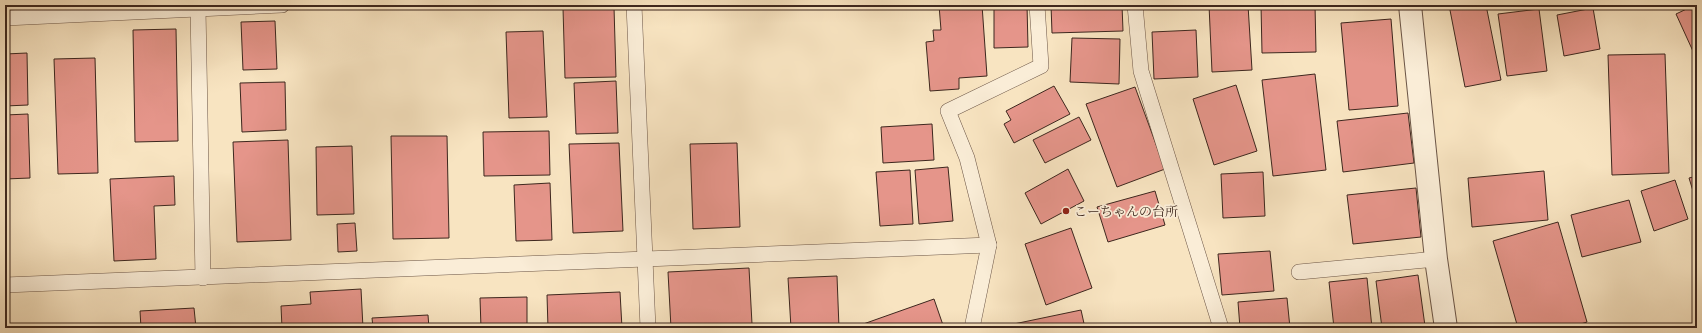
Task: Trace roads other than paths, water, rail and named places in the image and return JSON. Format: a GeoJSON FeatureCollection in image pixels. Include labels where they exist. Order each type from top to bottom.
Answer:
{"type":"FeatureCollection","features":[{"type":"Feature","properties":{"kind":"street"},"geometry":{"type":"LineString","coordinates":[[1410,5],[1436,259],[1446,328]]}},
{"type":"Feature","properties":{"kind":"lane"},"geometry":{"type":"LineString","coordinates":[[5,18],[282,5]]}},
{"type":"Feature","properties":{"kind":"lane"},"geometry":{"type":"LineString","coordinates":[[634,5],[648,328]]}},
{"type":"Feature","properties":{"kind":"lane"},"geometry":{"type":"LineString","coordinates":[[972,328],[989,245],[967,158],[948,111],[1040,66],[1037,5]]}},
{"type":"Feature","properties":{"kind":"lane"},"geometry":{"type":"LineString","coordinates":[[1135,5],[1141,71],[1221,328]]}},
{"type":"Feature","properties":{"kind":"lane"},"geometry":{"type":"LineString","coordinates":[[198,9],[203,278]]}},
{"type":"Feature","properties":{"kind":"lane"},"geometry":{"type":"LineString","coordinates":[[5,285],[989,245]]}},
{"type":"Feature","properties":{"kind":"lane"},"geometry":{"type":"LineString","coordinates":[[1299,272],[1436,259]]}},
{"type":"Feature","properties":{"kind":"place","name":"こーちゃんの台所"},"geometry":{"type":"Point","coordinates":[1066,211]}}]}
